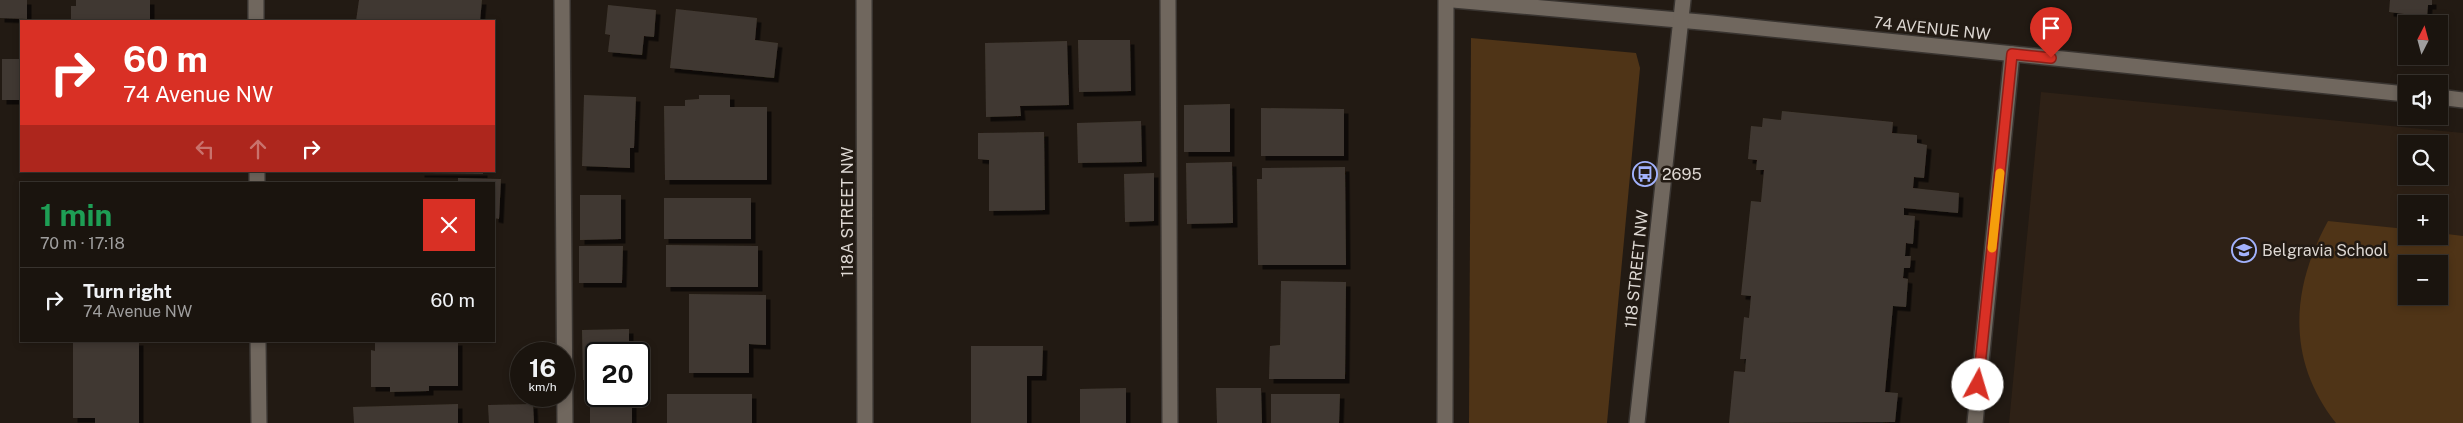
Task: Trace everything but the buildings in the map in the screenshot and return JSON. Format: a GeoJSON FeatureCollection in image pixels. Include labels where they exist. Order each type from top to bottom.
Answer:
{"type":"FeatureCollection","features":[{"type":"Feature","properties":{"kind":"street"},"geometry":{"type":"LineString","coordinates":[[256,0],[256,20]]}},
{"type":"Feature","properties":{"kind":"street"},"geometry":{"type":"LineString","coordinates":[[562,0],[565,423]]}},
{"type":"Feature","properties":{"kind":"street","name":"118A STREET NW"},"geometry":{"type":"LineString","coordinates":[[864,0],[866,423]]}},
{"type":"Feature","properties":{"kind":"street"},"geometry":{"type":"LineString","coordinates":[[1168,0],[1170,423]]}},
{"type":"Feature","properties":{"kind":"street"},"geometry":{"type":"LineString","coordinates":[[1446,0],[1446,423]]}},
{"type":"Feature","properties":{"kind":"street","name":"74 AVENUE NW"},"geometry":{"type":"LineString","coordinates":[[1453,0],[1681,20],[2398,93]]}},
{"type":"Feature","properties":{"kind":"street","name":"118 STREET NW"},"geometry":{"type":"LineString","coordinates":[[1636,423],[1683,0]]}},
{"type":"Feature","properties":{"kind":"street"},"geometry":{"type":"LineString","coordinates":[[1974,423],[2012,54]]}},
{"type":"Feature","properties":{"kind":"street"},"geometry":{"type":"LineString","coordinates":[[2448,98],[2463,100]]}},
{"type":"Feature","properties":{"kind":"street"},"geometry":{"type":"LineString","coordinates":[[258,342],[258,423]]}},
{"type":"Feature","properties":{"kind":"shaded area"},"geometry":{"type":"Polygon","coordinates":[[[1471,38],[1636,53],[1640,68],[1607,423],[1469,423],[1471,38]]]}},
{"type":"Feature","properties":{"kind":"shaded area","name":"Belgravia School"},"geometry":{"type":"Polygon","coordinates":[[[2041,92],[2463,133],[2463,423],[2009,423],[2041,92]]]}},
{"type":"Feature","properties":{"kind":"shaded area"},"geometry":{"type":"Polygon","coordinates":[[[2328,221],[2398,228],[2398,245],[2448,245],[2448,234],[2463,236],[2463,423],[2336,423],[2320,399],[2308,374],[2302,349],[2299,324],[2301,298],[2316,246],[2328,221]]]}},
{"type":"Feature","properties":{"kind":"slow traffic"},"geometry":{"type":"LineString","coordinates":[[1992,248],[2000,173]]}},
{"type":"Feature","properties":{"kind":"place","name":"2695"},"geometry":{"type":"Point","coordinates":[1645,174]}},
{"type":"Feature","properties":{"kind":"place","name":"Belgravia School"},"geometry":{"type":"Point","coordinates":[2244,250]}},
{"type":"Feature","properties":{"kind":"route"},"geometry":{"type":"LineString","coordinates":[[1978,385],[2012,54],[2051,58]]}}]}
